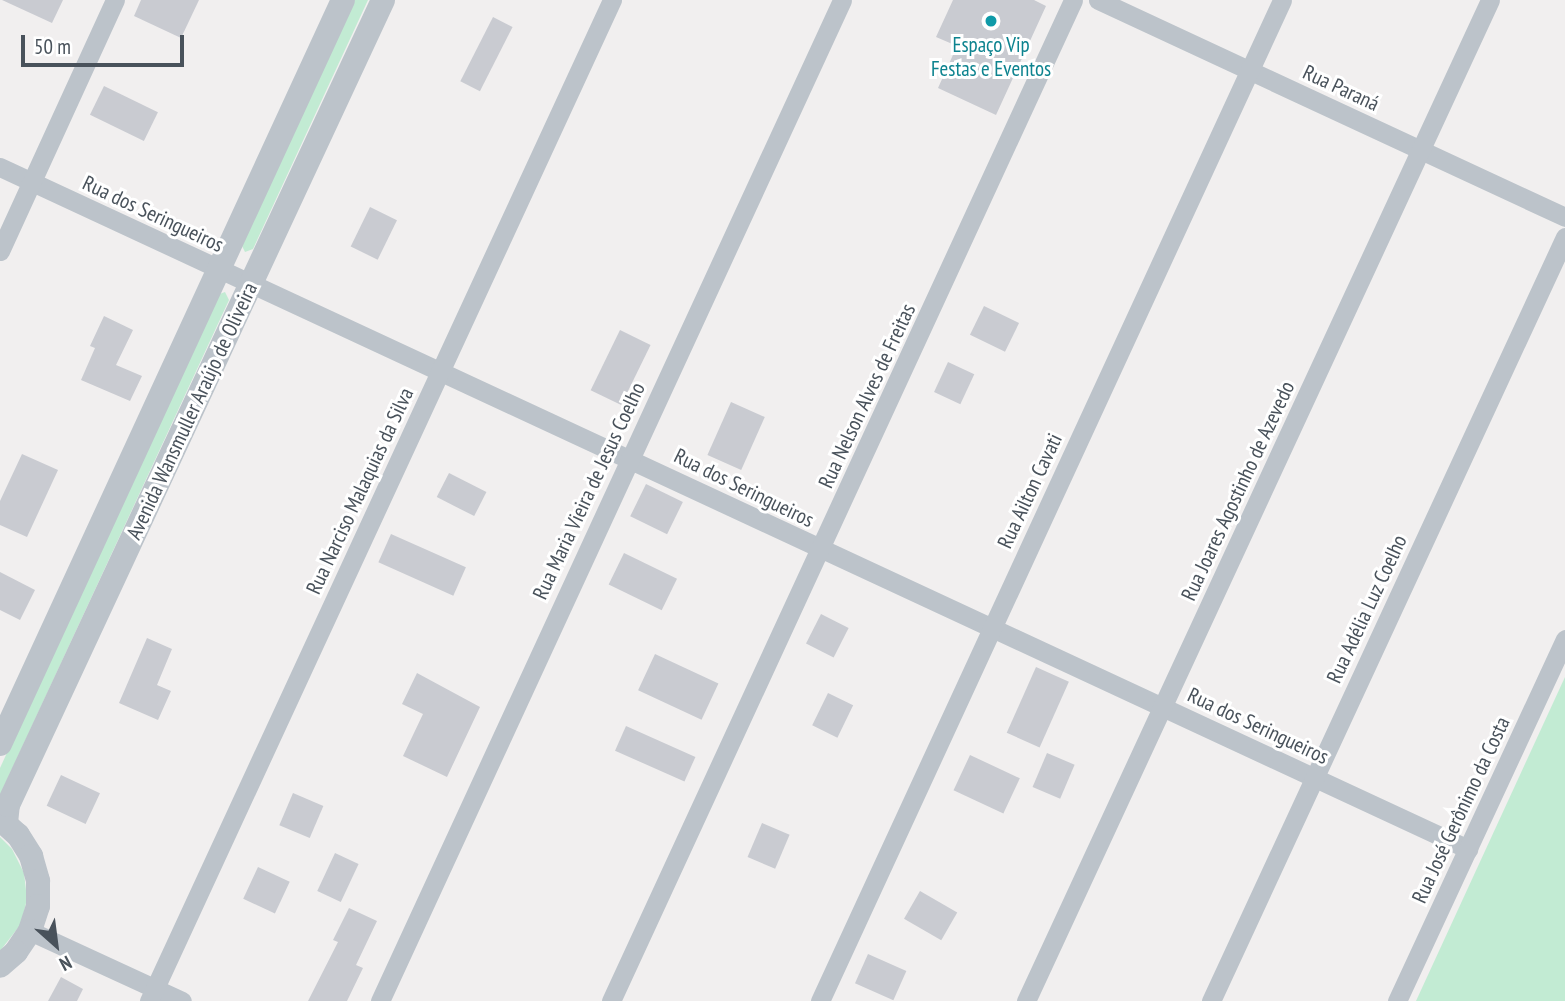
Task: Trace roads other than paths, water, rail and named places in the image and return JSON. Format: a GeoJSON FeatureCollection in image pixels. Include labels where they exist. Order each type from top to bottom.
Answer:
{"type":"FeatureCollection","features":[{"type":"Feature","properties":{"kind":"street"},"geometry":{"type":"LineString","coordinates":[[0,251],[114,0]]}},
{"type":"Feature","properties":{"kind":"street","name":"Avenida Wansmuller Araújo de Oliveira"},"geometry":{"type":"LineString","coordinates":[[0,744],[343,0]]}},
{"type":"Feature","properties":{"kind":"street","name":"Avenida Wansmuller Araújo de Oliveira"},"geometry":{"type":"LineString","coordinates":[[0,966],[16,952],[30,930],[38,906],[38,881],[31,856],[18,835],[3,821],[8,805],[383,0]]}},
{"type":"Feature","properties":{"kind":"street","name":"Rua Narciso Malaquias da Silva"},"geometry":{"type":"LineString","coordinates":[[152,995],[612,0]]}},
{"type":"Feature","properties":{"kind":"street","name":"Rua Maria Vieira de Jesus Coelho"},"geometry":{"type":"LineString","coordinates":[[380,1001],[842,0]]}},
{"type":"Feature","properties":{"kind":"street","name":"Rua Nelson Alves de Freitas"},"geometry":{"type":"LineString","coordinates":[[611,1001],[1073,0]]}},
{"type":"Feature","properties":{"kind":"street","name":"Rua Paraná"},"geometry":{"type":"LineString","coordinates":[[1098,0],[1565,217]]}},
{"type":"Feature","properties":{"kind":"street","name":"Rua Ailton Cavati"},"geometry":{"type":"LineString","coordinates":[[820,1001],[1282,0]]}},
{"type":"Feature","properties":{"kind":"street","name":"Rua Joares Agostinho de Azevedo"},"geometry":{"type":"LineString","coordinates":[[1026,1001],[1490,0]]}},
{"type":"Feature","properties":{"kind":"street","name":"Rua dos Seringueiros"},"geometry":{"type":"LineString","coordinates":[[0,167],[629,458],[821,551],[1468,849]]}},
{"type":"Feature","properties":{"kind":"street","name":"Rua Adélia Luz Coelho"},"geometry":{"type":"LineString","coordinates":[[1211,1001],[1565,237]]}},
{"type":"Feature","properties":{"kind":"street","name":"Rua José Gerônimo da Costa"},"geometry":{"type":"LineString","coordinates":[[1398,1001],[1565,639]]}},
{"type":"Feature","properties":{"kind":"street"},"geometry":{"type":"LineString","coordinates":[[30,930],[152,995],[182,1001]]}},
{"type":"Feature","properties":{"kind":"place","name":"Espaço Vip Festas e Eventos"},"geometry":{"type":"Point","coordinates":[991,21]}}]}
